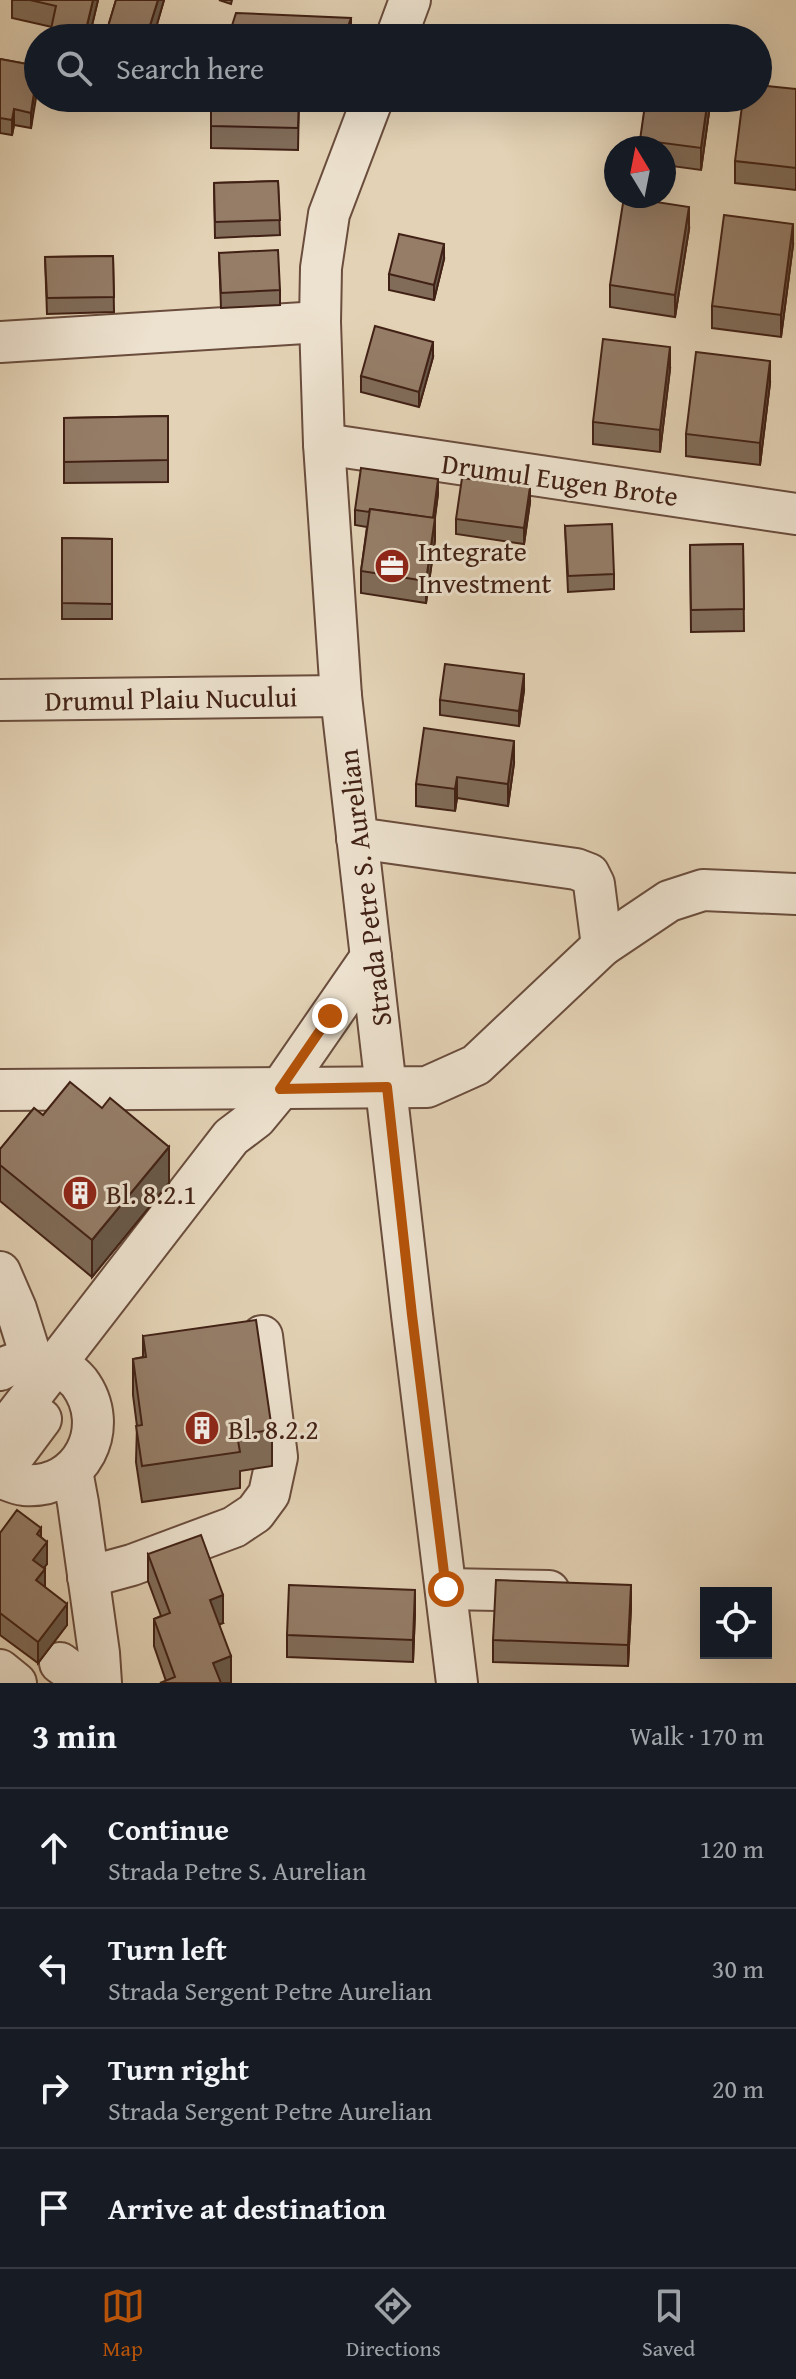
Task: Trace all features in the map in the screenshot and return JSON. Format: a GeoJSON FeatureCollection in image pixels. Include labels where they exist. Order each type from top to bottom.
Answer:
{"type":"FeatureCollection","features":[{"type":"Feature","properties":{"kind":"street"},"geometry":{"type":"LineString","coordinates":[[401,24],[410,0]]}},
{"type":"Feature","properties":{"kind":"street","name":"Strada Petre S. Aurelian"},"geometry":{"type":"LineString","coordinates":[[368,112],[329,214],[321,268],[324,444],[341,696],[457,1683]]}},
{"type":"Feature","properties":{"kind":"street"},"geometry":{"type":"LineString","coordinates":[[0,342],[320,322]]}},
{"type":"Feature","properties":{"kind":"street","name":"Drumul Eugen Brote"},"geometry":{"type":"LineString","coordinates":[[324,444],[796,514]]}},
{"type":"Feature","properties":{"kind":"street","name":"Drumul Plaiu Nucului"},"geometry":{"type":"LineString","coordinates":[[0,700],[341,696]]}},
{"type":"Feature","properties":{"kind":"street"},"geometry":{"type":"LineString","coordinates":[[357,838],[576,869],[589,874],[594,884],[602,946]]}},
{"type":"Feature","properties":{"kind":"street"},"geometry":{"type":"LineString","coordinates":[[0,1090],[268,1104],[387,1087],[427,1087],[476,1065],[602,946],[669,901],[703,890],[796,894]]}},
{"type":"Feature","properties":{"kind":"street"},"geometry":{"type":"LineString","coordinates":[[0,1436],[40,1367],[252,1150],[268,1104],[371,957]]}},
{"type":"Feature","properties":{"kind":"street"},"geometry":{"type":"LineString","coordinates":[[0,1272],[40,1367],[87,1393],[94,1413],[93,1434],[86,1454],[72,1471],[49,1483],[22,1485],[0,1475],[40,1367]]}},
{"type":"Feature","properties":{"kind":"street"},"geometry":{"type":"LineString","coordinates":[[88,1577],[132,1565],[234,1527],[255,1513],[269,1494],[277,1457],[262,1336]]}},
{"type":"Feature","properties":{"kind":"street"},"geometry":{"type":"LineString","coordinates":[[72,1471],[101,1683]]}},
{"type":"Feature","properties":{"kind":"street"},"geometry":{"type":"LineString","coordinates":[[446,1589],[580,1592]]}},
{"type":"Feature","properties":{"kind":"street"},"geometry":{"type":"LineString","coordinates":[[0,1670],[16,1683]]}},
{"type":"Feature","properties":{"kind":"building"},"geometry":{"type":"Polygon","coordinates":[[[30,0],[93,0],[87,24],[52,24],[56,6],[30,0]]]}},
{"type":"Feature","properties":{"kind":"building"},"geometry":{"type":"Polygon","coordinates":[[[116,0],[158,0],[150,24],[109,24],[116,0]]]}},
{"type":"Feature","properties":{"kind":"building"},"geometry":{"type":"Polygon","coordinates":[[[236,13],[351,18],[349,24],[232,24],[236,13]]]}},
{"type":"Feature","properties":{"kind":"building"},"geometry":{"type":"Polygon","coordinates":[[[0,59],[24,63],[24,111],[14,109],[12,120],[0,118],[0,59]]]}},
{"type":"Feature","properties":{"kind":"building"},"geometry":{"type":"Polygon","coordinates":[[[772,86],[796,89],[796,168],[735,161],[741,112],[772,112],[772,86]]]}},
{"type":"Feature","properties":{"kind":"building"},"geometry":{"type":"Polygon","coordinates":[[[211,112],[299,112],[298,128],[211,126],[211,112]]]}},
{"type":"Feature","properties":{"kind":"building"},"geometry":{"type":"Polygon","coordinates":[[[644,112],[706,112],[701,148],[676,145],[676,136],[641,136],[644,112]]]}},
{"type":"Feature","properties":{"kind":"building"},"geometry":{"type":"Polygon","coordinates":[[[278,181],[280,220],[215,222],[214,183],[278,181]]]}},
{"type":"Feature","properties":{"kind":"building"},"geometry":{"type":"Polygon","coordinates":[[[689,207],[675,295],[610,285],[622,208],[689,207]]]}},
{"type":"Feature","properties":{"kind":"building"},"geometry":{"type":"Polygon","coordinates":[[[724,215],[793,224],[781,315],[712,306],[724,215]]]}},
{"type":"Feature","properties":{"kind":"building"},"geometry":{"type":"Polygon","coordinates":[[[399,234],[444,244],[434,285],[389,274],[399,234]]]}},
{"type":"Feature","properties":{"kind":"building"},"geometry":{"type":"Polygon","coordinates":[[[278,250],[280,290],[221,293],[219,253],[278,250]]]}},
{"type":"Feature","properties":{"kind":"building"},"geometry":{"type":"Polygon","coordinates":[[[113,256],[114,297],[47,298],[45,257],[113,256]]]}},
{"type":"Feature","properties":{"kind":"building"},"geometry":{"type":"Polygon","coordinates":[[[375,326],[433,342],[419,392],[361,376],[375,326]]]}},
{"type":"Feature","properties":{"kind":"building"},"geometry":{"type":"Polygon","coordinates":[[[603,339],[670,347],[660,430],[593,422],[603,339]]]}},
{"type":"Feature","properties":{"kind":"building"},"geometry":{"type":"Polygon","coordinates":[[[696,352],[770,361],[760,443],[686,434],[696,352]]]}},
{"type":"Feature","properties":{"kind":"building"},"geometry":{"type":"Polygon","coordinates":[[[168,416],[168,460],[64,462],[64,418],[168,416]]]}},
{"type":"Feature","properties":{"kind":"building"},"geometry":{"type":"Polygon","coordinates":[[[361,468],[438,479],[433,518],[370,509],[369,512],[355,510],[361,468]]]}},
{"type":"Feature","properties":{"kind":"building"},"geometry":{"type":"Polygon","coordinates":[[[462,478],[530,487],[524,528],[456,519],[462,478]]]}},
{"type":"Feature","properties":{"kind":"building"},"geometry":{"type":"Polygon","coordinates":[[[370,509],[435,518],[426,581],[361,571],[370,509]]]}},
{"type":"Feature","properties":{"kind":"building"},"geometry":{"type":"Polygon","coordinates":[[[612,524],[614,574],[568,576],[565,526],[612,524]]]}},
{"type":"Feature","properties":{"kind":"building"},"geometry":{"type":"Polygon","coordinates":[[[62,538],[112,539],[112,604],[62,603],[62,538]]]}},
{"type":"Feature","properties":{"kind":"building"},"geometry":{"type":"Polygon","coordinates":[[[743,544],[744,609],[691,610],[690,545],[743,544]]]}},
{"type":"Feature","properties":{"kind":"building"},"geometry":{"type":"Polygon","coordinates":[[[445,664],[524,674],[519,711],[440,700],[445,664]]]}},
{"type":"Feature","properties":{"kind":"building"},"geometry":{"type":"Polygon","coordinates":[[[424,728],[514,741],[508,784],[457,777],[455,789],[416,784],[424,728]]]}},
{"type":"Feature","properties":{"kind":"building","name":"Bl. 8.2.1"},"geometry":{"type":"Polygon","coordinates":[[[70,1082],[102,1108],[110,1098],[169,1147],[92,1240],[0,1165],[0,1149],[34,1108],[43,1115],[70,1082]]]}},
{"type":"Feature","properties":{"kind":"building","name":"Bl. 8.2.2"},"geometry":{"type":"Polygon","coordinates":[[[256,1320],[272,1430],[237,1435],[240,1452],[142,1466],[136,1426],[142,1425],[133,1359],[146,1357],[143,1336],[256,1320]]]}},
{"type":"Feature","properties":{"kind":"building"},"geometry":{"type":"Polygon","coordinates":[[[17,1510],[41,1528],[37,1534],[47,1542],[33,1560],[45,1569],[36,1580],[67,1604],[38,1642],[0,1613],[0,1533],[17,1510]]]}},
{"type":"Feature","properties":{"kind":"building"},"geometry":{"type":"Polygon","coordinates":[[[201,1535],[223,1595],[210,1600],[231,1656],[213,1663],[221,1683],[160,1683],[175,1677],[154,1619],[170,1613],[148,1554],[201,1535]]]}},
{"type":"Feature","properties":{"kind":"building"},"geometry":{"type":"Polygon","coordinates":[[[496,1580],[631,1585],[628,1645],[493,1640],[496,1580]]]}},
{"type":"Feature","properties":{"kind":"building"},"geometry":{"type":"Polygon","coordinates":[[[289,1585],[415,1590],[413,1640],[287,1635],[289,1585]]]}},
{"type":"Feature","properties":{"kind":"place","name":"Integrate Investment"},"geometry":{"type":"Point","coordinates":[392,566]}},
{"type":"Feature","properties":{"kind":"place","name":"Bl. 8.2.1"},"geometry":{"type":"Point","coordinates":[80,1193]}},
{"type":"Feature","properties":{"kind":"place","name":"Bl. 8.2.2"},"geometry":{"type":"Point","coordinates":[202,1428]}},
{"type":"Feature","properties":{"kind":"route"},"geometry":{"type":"LineString","coordinates":[[330,1016],[280,1089],[387,1087],[446,1589]]}}]}
